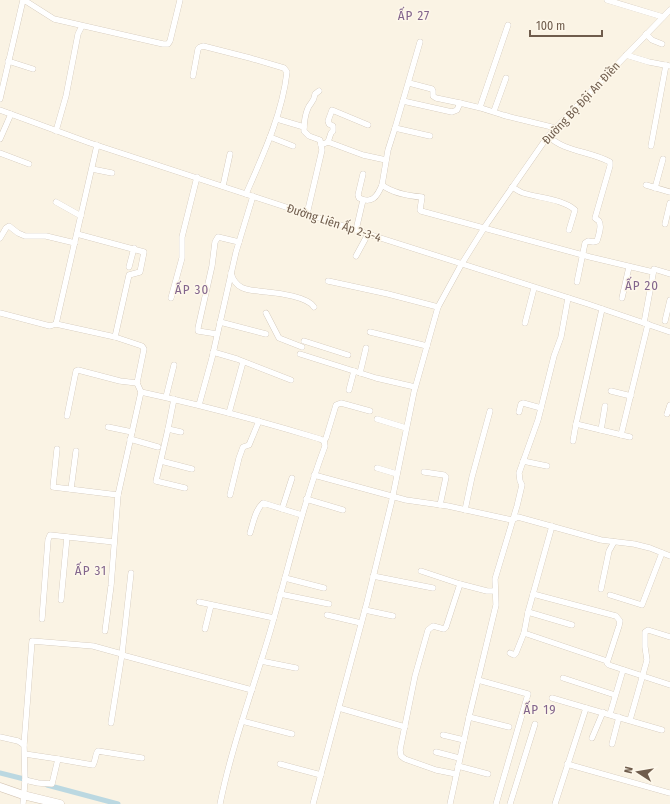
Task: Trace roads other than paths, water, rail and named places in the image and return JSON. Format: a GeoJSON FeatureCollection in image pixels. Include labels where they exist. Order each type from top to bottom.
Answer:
{"type":"FeatureCollection","features":[{"type":"Feature","properties":{"kind":"street"},"geometry":{"type":"LineString","coordinates":[[0,99],[8,60],[24,0],[54,19],[168,44],[180,0]]}},
{"type":"Feature","properties":{"kind":"street"},"geometry":{"type":"LineString","coordinates":[[607,0],[667,14]]}},
{"type":"Feature","properties":{"kind":"street","name":"Đường Bộ Đội An Điền"},"geometry":{"type":"LineString","coordinates":[[313,804],[365,610],[397,474],[415,387],[438,307],[461,265],[484,228],[548,136],[667,14]]}},
{"type":"Feature","properties":{"kind":"street"},"geometry":{"type":"LineString","coordinates":[[56,131],[66,96],[78,34],[82,26]]}},
{"type":"Feature","properties":{"kind":"street"},"geometry":{"type":"LineString","coordinates":[[480,107],[508,26]]}},
{"type":"Feature","properties":{"kind":"street"},"geometry":{"type":"LineString","coordinates":[[646,34],[652,40],[662,44]]}},
{"type":"Feature","properties":{"kind":"street"},"geometry":{"type":"LineString","coordinates":[[364,174],[358,198],[370,201],[374,199],[382,185],[386,160],[420,42]]}},
{"type":"Feature","properties":{"kind":"street"},"geometry":{"type":"LineString","coordinates":[[192,76],[198,49],[202,46],[284,68],[287,72],[277,119],[246,194]]}},
{"type":"Feature","properties":{"kind":"street"},"geometry":{"type":"LineString","coordinates":[[626,55],[668,66],[651,146]]}},
{"type":"Feature","properties":{"kind":"street"},"geometry":{"type":"LineString","coordinates":[[8,60],[33,69]]}},
{"type":"Feature","properties":{"kind":"street"},"geometry":{"type":"LineString","coordinates":[[494,112],[506,78]]}},
{"type":"Feature","properties":{"kind":"street"},"geometry":{"type":"LineString","coordinates":[[408,83],[432,89],[434,91],[433,96],[436,98],[480,107],[555,128]]}},
{"type":"Feature","properties":{"kind":"street"},"geometry":{"type":"LineString","coordinates":[[307,214],[322,150],[320,140],[309,136],[304,131],[304,127],[308,109],[314,101],[315,94],[319,91]]}},
{"type":"Feature","properties":{"kind":"street"},"geometry":{"type":"LineString","coordinates":[[403,101],[452,112],[458,110],[460,103]]}},
{"type":"Feature","properties":{"kind":"street","name":"Đường Liên Ấp 2-3-4"},"geometry":{"type":"LineString","coordinates":[[0,110],[97,145],[670,332]]}},
{"type":"Feature","properties":{"kind":"street"},"geometry":{"type":"LineString","coordinates":[[321,145],[328,142],[334,130],[333,126],[329,124],[328,121],[332,110],[368,125]]}},
{"type":"Feature","properties":{"kind":"street"},"geometry":{"type":"LineString","coordinates":[[0,139],[11,114]]}},
{"type":"Feature","properties":{"kind":"street"},"geometry":{"type":"LineString","coordinates":[[277,119],[304,127]]}},
{"type":"Feature","properties":{"kind":"street"},"geometry":{"type":"LineString","coordinates":[[395,128],[430,136]]}},
{"type":"Feature","properties":{"kind":"street"},"geometry":{"type":"LineString","coordinates":[[548,136],[555,142],[565,147],[610,162],[595,218],[601,225],[600,233],[597,241],[588,241],[585,243],[577,282]]}},
{"type":"Feature","properties":{"kind":"street"},"geometry":{"type":"LineString","coordinates":[[270,137],[293,146]]}},
{"type":"Feature","properties":{"kind":"street"},"geometry":{"type":"LineString","coordinates":[[328,142],[363,155],[386,160]]}},
{"type":"Feature","properties":{"kind":"street"},"geometry":{"type":"LineString","coordinates":[[56,324],[97,145]]}},
{"type":"Feature","properties":{"kind":"street"},"geometry":{"type":"LineString","coordinates":[[0,153],[29,164]]}},
{"type":"Feature","properties":{"kind":"street"},"geometry":{"type":"LineString","coordinates":[[223,186],[230,154]]}},
{"type":"Feature","properties":{"kind":"street"},"geometry":{"type":"LineString","coordinates":[[655,188],[663,159]]}},
{"type":"Feature","properties":{"kind":"street"},"geometry":{"type":"LineString","coordinates":[[92,169],[112,173]]}},
{"type":"Feature","properties":{"kind":"street"},"geometry":{"type":"LineString","coordinates":[[171,298],[182,258],[182,237],[197,177]]}},
{"type":"Feature","properties":{"kind":"street"},"geometry":{"type":"LineString","coordinates":[[382,185],[388,190],[415,197],[422,197],[421,211],[629,267],[653,272],[654,269],[670,274]]}},
{"type":"Feature","properties":{"kind":"street"},"geometry":{"type":"LineString","coordinates":[[646,186],[670,192]]}},
{"type":"Feature","properties":{"kind":"street"},"geometry":{"type":"LineString","coordinates":[[512,187],[523,193],[571,206],[575,210],[575,214],[569,230]]}},
{"type":"Feature","properties":{"kind":"street"},"geometry":{"type":"LineString","coordinates":[[199,405],[239,242],[253,196]]}},
{"type":"Feature","properties":{"kind":"street"},"geometry":{"type":"LineString","coordinates":[[356,230],[363,200]]}},
{"type":"Feature","properties":{"kind":"street"},"geometry":{"type":"LineString","coordinates":[[56,202],[81,216]]}},
{"type":"Feature","properties":{"kind":"street"},"geometry":{"type":"LineString","coordinates":[[665,224],[670,203]]}},
{"type":"Feature","properties":{"kind":"street"},"geometry":{"type":"LineString","coordinates":[[0,238],[9,226],[24,236],[46,236],[75,243]]}},
{"type":"Feature","properties":{"kind":"street"},"geometry":{"type":"LineString","coordinates":[[77,234],[134,248],[144,252],[140,272],[130,275],[116,337]]}},
{"type":"Feature","properties":{"kind":"street"},"geometry":{"type":"LineString","coordinates":[[356,256],[368,234]]}},
{"type":"Feature","properties":{"kind":"street"},"geometry":{"type":"LineString","coordinates":[[217,334],[198,331],[212,266],[215,242],[218,237],[239,242]]}},
{"type":"Feature","properties":{"kind":"street"},"geometry":{"type":"LineString","coordinates":[[129,267],[134,248]]}},
{"type":"Feature","properties":{"kind":"street"},"geometry":{"type":"LineString","coordinates":[[622,298],[629,267]]}},
{"type":"Feature","properties":{"kind":"street"},"geometry":{"type":"LineString","coordinates":[[621,435],[631,396],[646,323],[653,272]]}},
{"type":"Feature","properties":{"kind":"street"},"geometry":{"type":"LineString","coordinates":[[231,273],[236,284],[244,289],[304,300],[312,303],[314,307]]}},
{"type":"Feature","properties":{"kind":"street"},"geometry":{"type":"LineString","coordinates":[[328,281],[438,307]]}},
{"type":"Feature","properties":{"kind":"street"},"geometry":{"type":"LineString","coordinates":[[524,323],[534,288]]}},
{"type":"Feature","properties":{"kind":"street"},"geometry":{"type":"LineString","coordinates":[[451,804],[459,758],[496,605],[495,579],[522,485],[519,473],[541,408],[554,356],[561,337],[568,298]]}},
{"type":"Feature","properties":{"kind":"street"},"geometry":{"type":"LineString","coordinates":[[665,321],[670,300]]}},
{"type":"Feature","properties":{"kind":"street"},"geometry":{"type":"LineString","coordinates":[[573,441],[602,309]]}},
{"type":"Feature","properties":{"kind":"street"},"geometry":{"type":"LineString","coordinates":[[266,313],[279,338],[302,347]]}},
{"type":"Feature","properties":{"kind":"street"},"geometry":{"type":"LineString","coordinates":[[0,314],[50,326],[56,324],[116,337],[142,346],[144,349],[137,383],[141,392],[118,495],[111,586],[105,631]]}},
{"type":"Feature","properties":{"kind":"street"},"geometry":{"type":"LineString","coordinates":[[220,322],[266,334]]}},
{"type":"Feature","properties":{"kind":"street"},"geometry":{"type":"LineString","coordinates":[[370,332],[427,346]]}},
{"type":"Feature","properties":{"kind":"street"},"geometry":{"type":"LineString","coordinates":[[304,341],[348,355]]}},
{"type":"Feature","properties":{"kind":"street"},"geometry":{"type":"LineString","coordinates":[[349,390],[366,348]]}},
{"type":"Feature","properties":{"kind":"street"},"geometry":{"type":"LineString","coordinates":[[213,352],[291,380]]}},
{"type":"Feature","properties":{"kind":"street"},"geometry":{"type":"LineString","coordinates":[[300,354],[357,372],[415,387]]}},
{"type":"Feature","properties":{"kind":"street"},"geometry":{"type":"LineString","coordinates":[[229,413],[243,362]]}},
{"type":"Feature","properties":{"kind":"street"},"geometry":{"type":"LineString","coordinates":[[166,398],[174,365]]}},
{"type":"Feature","properties":{"kind":"street"},"geometry":{"type":"LineString","coordinates":[[67,416],[76,371],[78,370],[120,381],[137,383]]}},
{"type":"Feature","properties":{"kind":"street"},"geometry":{"type":"LineString","coordinates":[[611,391],[631,396]]}},
{"type":"Feature","properties":{"kind":"street"},"geometry":{"type":"LineString","coordinates":[[141,392],[199,405],[259,421],[324,441]]}},
{"type":"Feature","properties":{"kind":"street"},"geometry":{"type":"LineString","coordinates":[[174,399],[156,481],[185,488]]}},
{"type":"Feature","properties":{"kind":"street"},"geometry":{"type":"LineString","coordinates":[[220,804],[225,778],[274,618],[306,499],[325,446],[324,441],[336,406],[341,403],[370,411]]}},
{"type":"Feature","properties":{"kind":"street"},"geometry":{"type":"LineString","coordinates":[[519,412],[522,403],[541,408]]}},
{"type":"Feature","properties":{"kind":"street"},"geometry":{"type":"LineString","coordinates":[[667,414],[670,405]]}},
{"type":"Feature","properties":{"kind":"street"},"geometry":{"type":"LineString","coordinates":[[601,430],[605,406]]}},
{"type":"Feature","properties":{"kind":"street"},"geometry":{"type":"LineString","coordinates":[[465,510],[472,476],[490,411]]}},
{"type":"Feature","properties":{"kind":"street"},"geometry":{"type":"LineString","coordinates":[[377,419],[406,428]]}},
{"type":"Feature","properties":{"kind":"street"},"geometry":{"type":"LineString","coordinates":[[230,495],[243,447],[249,445],[259,421]]}},
{"type":"Feature","properties":{"kind":"street"},"geometry":{"type":"LineString","coordinates":[[576,424],[630,437]]}},
{"type":"Feature","properties":{"kind":"street"},"geometry":{"type":"LineString","coordinates":[[108,427],[132,432]]}},
{"type":"Feature","properties":{"kind":"street"},"geometry":{"type":"LineString","coordinates":[[168,429],[181,432]]}},
{"type":"Feature","properties":{"kind":"street"},"geometry":{"type":"LineString","coordinates":[[130,440],[158,447]]}},
{"type":"Feature","properties":{"kind":"street"},"geometry":{"type":"LineString","coordinates":[[57,449],[53,488],[118,495]]}},
{"type":"Feature","properties":{"kind":"street"},"geometry":{"type":"LineString","coordinates":[[71,489],[76,451]]}},
{"type":"Feature","properties":{"kind":"street"},"geometry":{"type":"LineString","coordinates":[[161,461],[192,469]]}},
{"type":"Feature","properties":{"kind":"street"},"geometry":{"type":"LineString","coordinates":[[523,461],[547,466]]}},
{"type":"Feature","properties":{"kind":"street"},"geometry":{"type":"LineString","coordinates":[[377,468],[397,474]]}},
{"type":"Feature","properties":{"kind":"street"},"geometry":{"type":"LineString","coordinates":[[424,472],[444,475],[446,477],[440,505]]}},
{"type":"Feature","properties":{"kind":"street"},"geometry":{"type":"LineString","coordinates":[[314,476],[406,500],[440,505],[512,520],[518,517],[601,540],[634,544],[670,556]]}},
{"type":"Feature","properties":{"kind":"street"},"geometry":{"type":"LineString","coordinates":[[282,509],[292,478]]}},
{"type":"Feature","properties":{"kind":"street"},"geometry":{"type":"LineString","coordinates":[[306,499],[343,510]]}},
{"type":"Feature","properties":{"kind":"street"},"geometry":{"type":"LineString","coordinates":[[250,533],[263,503],[302,515]]}},
{"type":"Feature","properties":{"kind":"street"},"geometry":{"type":"LineString","coordinates":[[510,653],[516,653],[524,633],[528,612],[552,526]]}},
{"type":"Feature","properties":{"kind":"street"},"geometry":{"type":"LineString","coordinates":[[42,619],[48,540],[50,535],[114,542]]}},
{"type":"Feature","properties":{"kind":"street"},"geometry":{"type":"LineString","coordinates":[[61,600],[67,537]]}},
{"type":"Feature","properties":{"kind":"street"},"geometry":{"type":"LineString","coordinates":[[601,589],[609,551],[614,542]]}},
{"type":"Feature","properties":{"kind":"street"},"geometry":{"type":"LineString","coordinates":[[610,595],[642,605],[662,553]]}},
{"type":"Feature","properties":{"kind":"street"},"geometry":{"type":"LineString","coordinates":[[421,571],[460,584],[487,591],[495,591]]}},
{"type":"Feature","properties":{"kind":"street"},"geometry":{"type":"LineString","coordinates":[[111,723],[122,654],[131,573]]}},
{"type":"Feature","properties":{"kind":"street"},"geometry":{"type":"LineString","coordinates":[[373,576],[433,588]]}},
{"type":"Feature","properties":{"kind":"street"},"geometry":{"type":"LineString","coordinates":[[285,578],[324,588]]}},
{"type":"Feature","properties":{"kind":"street"},"geometry":{"type":"LineString","coordinates":[[456,774],[436,770],[405,759],[401,756],[400,750],[415,676],[428,630],[433,626],[444,629],[446,627],[460,584]]}},
{"type":"Feature","properties":{"kind":"street"},"geometry":{"type":"LineString","coordinates":[[280,594],[329,604]]}},
{"type":"Feature","properties":{"kind":"street"},"geometry":{"type":"LineString","coordinates":[[533,594],[619,618],[620,626],[607,661]]}},
{"type":"Feature","properties":{"kind":"street"},"geometry":{"type":"LineString","coordinates":[[199,602],[274,618]]}},
{"type":"Feature","properties":{"kind":"street"},"geometry":{"type":"LineString","coordinates":[[205,629],[211,605]]}},
{"type":"Feature","properties":{"kind":"street"},"geometry":{"type":"LineString","coordinates":[[365,610],[393,616]]}},
{"type":"Feature","properties":{"kind":"street"},"geometry":{"type":"LineString","coordinates":[[528,612],[572,625]]}},
{"type":"Feature","properties":{"kind":"street"},"geometry":{"type":"LineString","coordinates":[[327,615],[361,623]]}},
{"type":"Feature","properties":{"kind":"street"},"geometry":{"type":"LineString","coordinates":[[630,720],[647,658],[645,649],[645,632],[648,630],[670,637]]}},
{"type":"Feature","properties":{"kind":"street"},"geometry":{"type":"LineString","coordinates":[[524,633],[607,661],[609,665],[622,670],[670,685]]}},
{"type":"Feature","properties":{"kind":"street"},"geometry":{"type":"LineString","coordinates":[[23,796],[25,780],[24,745],[32,640],[93,646],[252,690]]}},
{"type":"Feature","properties":{"kind":"street"},"geometry":{"type":"LineString","coordinates":[[261,661],[296,668]]}},
{"type":"Feature","properties":{"kind":"street"},"geometry":{"type":"LineString","coordinates":[[610,714],[622,670]]}},
{"type":"Feature","properties":{"kind":"street"},"geometry":{"type":"LineString","coordinates":[[564,678],[615,695]]}},
{"type":"Feature","properties":{"kind":"street"},"geometry":{"type":"LineString","coordinates":[[478,680],[528,694],[496,804]]}},
{"type":"Feature","properties":{"kind":"street"},"geometry":{"type":"LineString","coordinates":[[552,698],[662,730]]}},
{"type":"Feature","properties":{"kind":"street"},"geometry":{"type":"LineString","coordinates":[[339,708],[405,727]]}},
{"type":"Feature","properties":{"kind":"street"},"geometry":{"type":"LineString","coordinates":[[555,804],[586,708]]}},
{"type":"Feature","properties":{"kind":"street"},"geometry":{"type":"LineString","coordinates":[[592,738],[603,712]]}},
{"type":"Feature","properties":{"kind":"street"},"geometry":{"type":"LineString","coordinates":[[469,717],[509,727]]}},
{"type":"Feature","properties":{"kind":"street"},"geometry":{"type":"LineString","coordinates":[[612,744],[619,717]]}},
{"type":"Feature","properties":{"kind":"street"},"geometry":{"type":"LineString","coordinates":[[242,721],[292,734]]}},
{"type":"Feature","properties":{"kind":"street"},"geometry":{"type":"LineString","coordinates":[[510,804],[535,724]]}},
{"type":"Feature","properties":{"kind":"street"},"geometry":{"type":"LineString","coordinates":[[443,735],[464,740]]}},
{"type":"Feature","properties":{"kind":"street"},"geometry":{"type":"LineString","coordinates":[[0,737],[18,741],[24,745]]}},
{"type":"Feature","properties":{"kind":"street"},"geometry":{"type":"LineString","coordinates":[[25,754],[58,758],[93,765],[98,750],[142,758]]}},
{"type":"Feature","properties":{"kind":"street"},"geometry":{"type":"LineString","coordinates":[[436,752],[459,758]]}},
{"type":"Feature","properties":{"kind":"street"},"geometry":{"type":"LineString","coordinates":[[25,780],[52,784],[58,758]]}},
{"type":"Feature","properties":{"kind":"street"},"geometry":{"type":"LineString","coordinates":[[280,764],[321,775]]}},
{"type":"Feature","properties":{"kind":"street"},"geometry":{"type":"LineString","coordinates":[[567,764],[670,793]]}},
{"type":"Feature","properties":{"kind":"street"},"geometry":{"type":"LineString","coordinates":[[458,766],[488,774]]}},
{"type":"Feature","properties":{"kind":"street"},"geometry":{"type":"LineString","coordinates":[[0,787],[23,796],[60,804]]}},
{"type":"Feature","properties":{"kind":"waterway"},"geometry":{"type":"LineString","coordinates":[[0,773],[28,780]]}},
{"type":"Feature","properties":{"kind":"waterway"},"geometry":{"type":"LineString","coordinates":[[47,785],[118,804]]}},
{"type":"Feature","properties":{"kind":"district","name":"ẤP 27"},"geometry":{"type":"Point","coordinates":[414,15]}},
{"type":"Feature","properties":{"kind":"district","name":"ẤP 20"},"geometry":{"type":"Point","coordinates":[642,285]}},
{"type":"Feature","properties":{"kind":"district","name":"ẤP 30"},"geometry":{"type":"Point","coordinates":[192,289]}},
{"type":"Feature","properties":{"kind":"district","name":"ẤP 31"},"geometry":{"type":"Point","coordinates":[91,570]}},
{"type":"Feature","properties":{"kind":"district","name":"ẤP 19"},"geometry":{"type":"Point","coordinates":[540,709]}}]}
